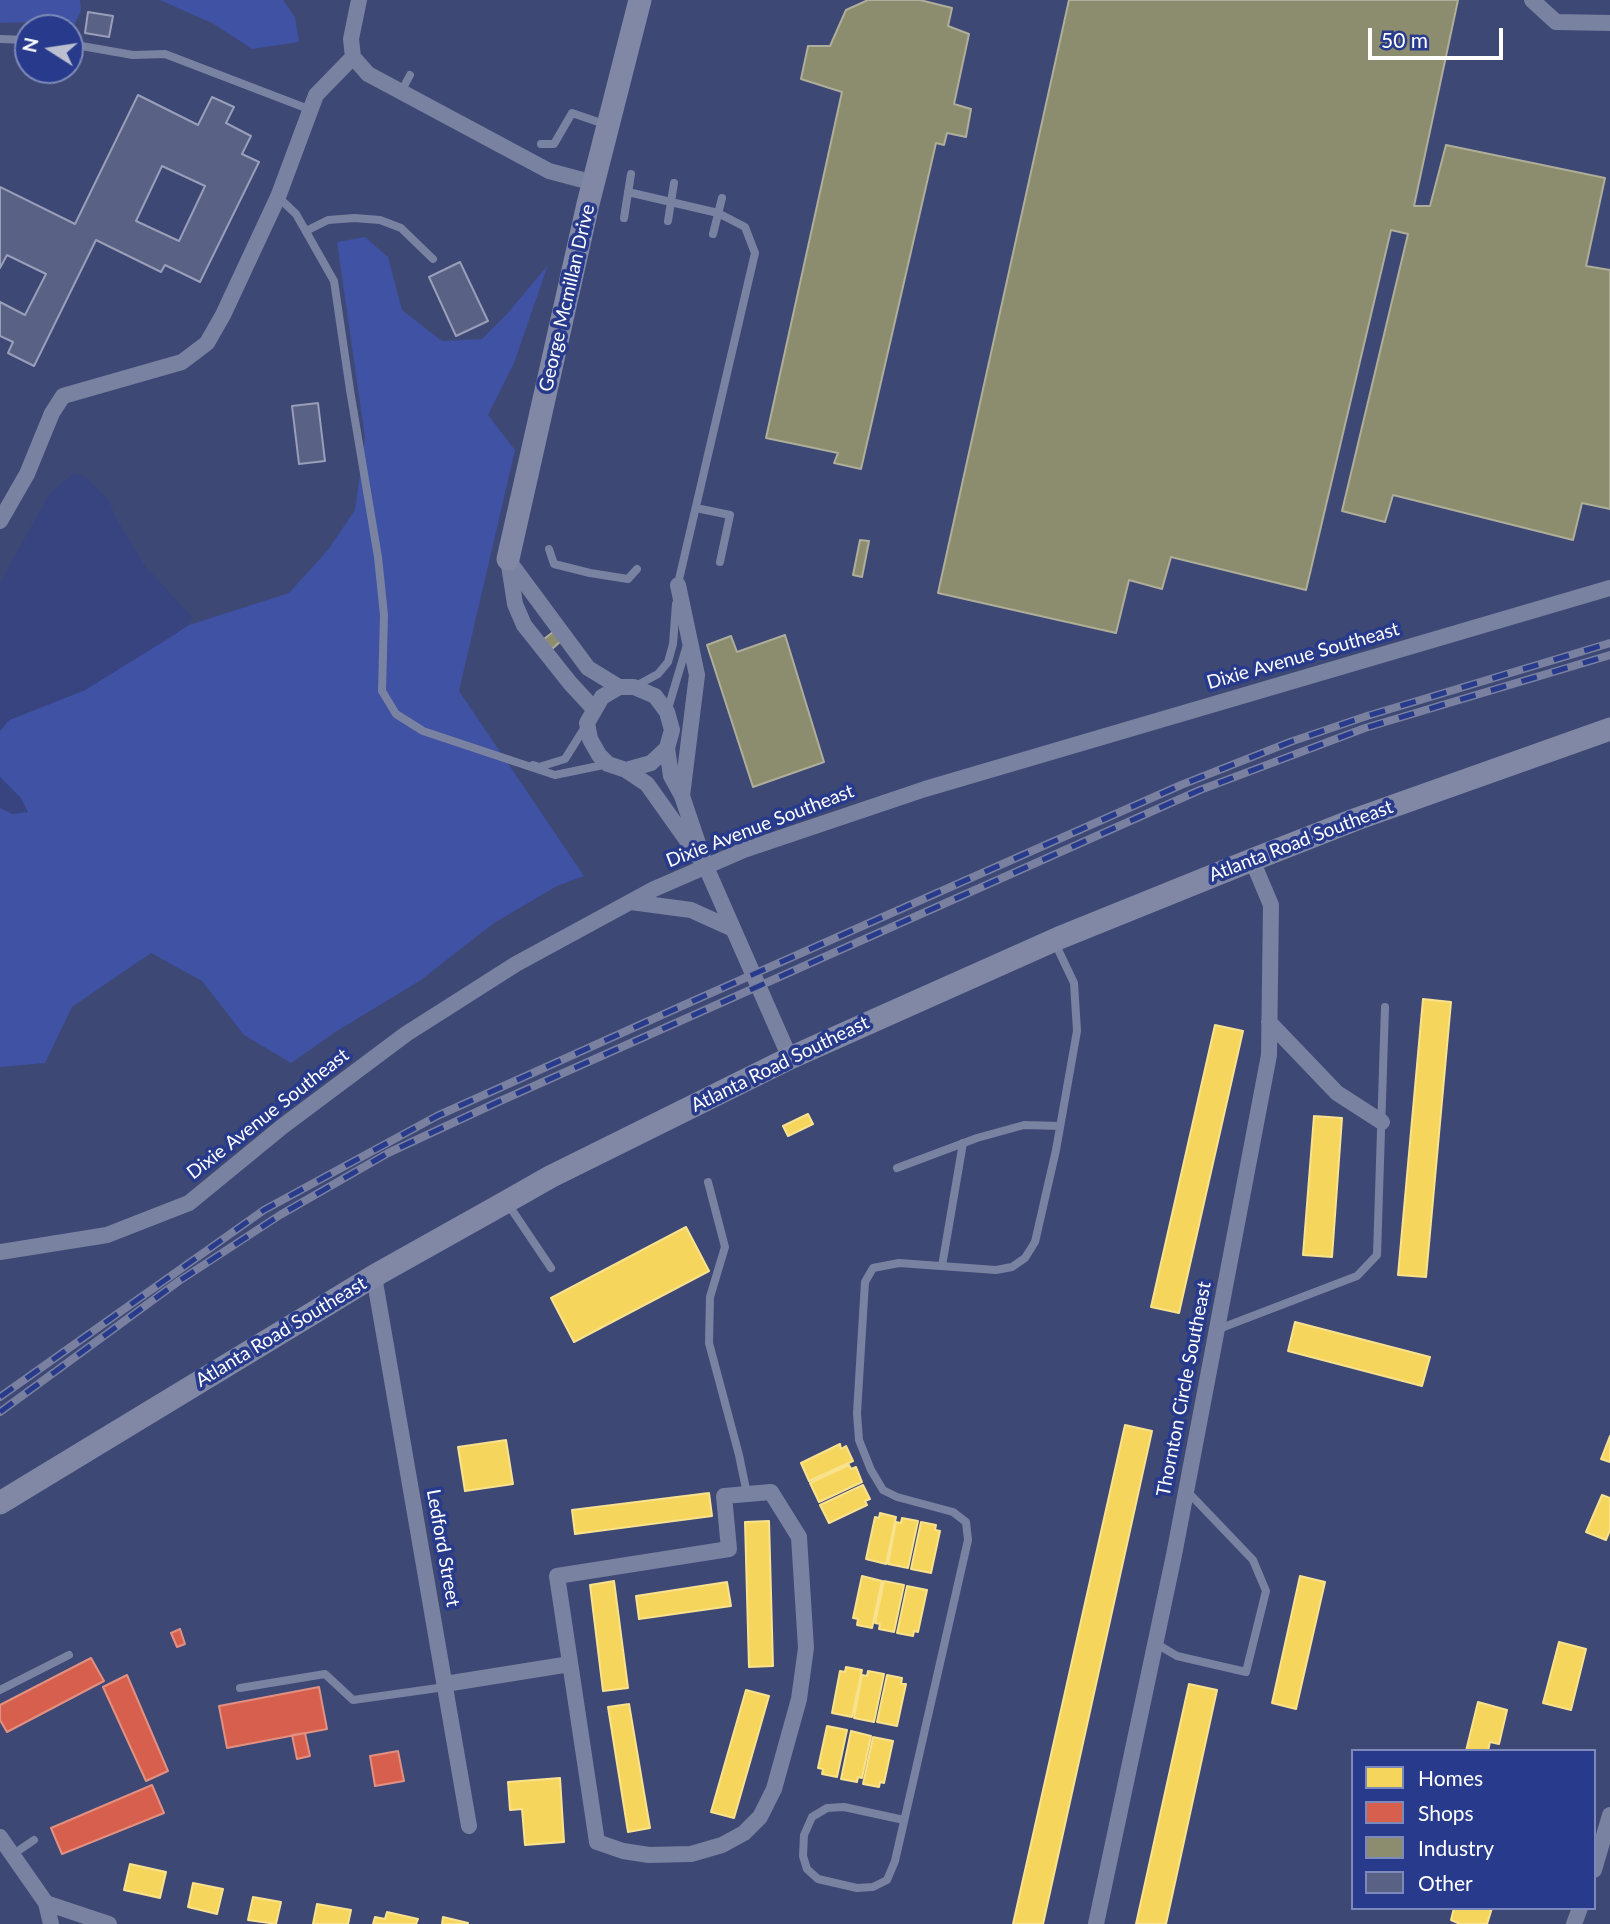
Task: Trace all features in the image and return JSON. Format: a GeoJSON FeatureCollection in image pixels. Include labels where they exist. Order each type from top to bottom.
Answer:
{"type":"FeatureCollection","features":[{"type":"Feature","properties":{"kind":"main road"},"geometry":{"type":"LineString","coordinates":[[594,183],[640,0]]}},
{"type":"Feature","properties":{"kind":"main road","name":"George Mcmillan Drive"},"geometry":{"type":"LineString","coordinates":[[508,559],[594,183]]}},
{"type":"Feature","properties":{"kind":"main road","name":"Atlanta Road Southeast"},"geometry":{"type":"LineString","coordinates":[[0,1503],[374,1276],[550,1177],[790,1058],[1054,940],[1252,860],[1379,810],[1610,729]]}},
{"type":"Feature","properties":{"kind":"street"},"geometry":{"type":"LineString","coordinates":[[0,521],[27,474],[52,413],[64,396],[182,362],[206,343],[223,315],[278,197],[316,95],[353,57],[351,38],[359,0]]}},
{"type":"Feature","properties":{"kind":"street"},"geometry":{"type":"LineString","coordinates":[[1532,0],[1556,22],[1610,23]]}},
{"type":"Feature","properties":{"kind":"street","name":"George Mcmillan Drive"},"geometry":{"type":"LineString","coordinates":[[353,57],[368,74],[549,171],[594,183]]}},
{"type":"Feature","properties":{"kind":"street"},"geometry":{"type":"LineString","coordinates":[[508,559],[587,668],[627,687],[655,696],[667,712],[672,730],[667,748],[671,776],[682,796],[705,867],[790,1058]]}},
{"type":"Feature","properties":{"kind":"street","name":"George Mcmillan Drive"},"geometry":{"type":"LineString","coordinates":[[508,559],[515,604],[524,625],[570,683],[591,716],[590,740],[608,764]]}},
{"type":"Feature","properties":{"kind":"street"},"geometry":{"type":"LineString","coordinates":[[678,585],[697,675],[682,796]]}},
{"type":"Feature","properties":{"kind":"street","name":"Dixie Avenue Southeast"},"geometry":{"type":"LineString","coordinates":[[0,1252],[107,1235],[189,1203],[284,1126],[406,1034],[516,964],[654,888],[744,850],[925,789],[1610,588]]}},
{"type":"Feature","properties":{"kind":"street"},"geometry":{"type":"LineString","coordinates":[[591,716],[602,697],[627,687]]}},
{"type":"Feature","properties":{"kind":"street"},"geometry":{"type":"LineString","coordinates":[[626,770],[651,763],[667,748]]}},
{"type":"Feature","properties":{"kind":"street"},"geometry":{"type":"LineString","coordinates":[[608,764],[626,770],[647,784],[705,867]]}},
{"type":"Feature","properties":{"kind":"street","name":"Thornton Circle Southeast"},"geometry":{"type":"LineString","coordinates":[[1096,1924],[1186,1490],[1269,1055],[1271,905],[1252,860]]}},
{"type":"Feature","properties":{"kind":"street"},"geometry":{"type":"LineString","coordinates":[[631,902],[691,910],[733,929]]}},
{"type":"Feature","properties":{"kind":"street"},"geometry":{"type":"LineString","coordinates":[[1269,1022],[1337,1093],[1382,1122]]}},
{"type":"Feature","properties":{"kind":"street","name":"Ledford Street"},"geometry":{"type":"LineString","coordinates":[[374,1276],[470,1826]]}},
{"type":"Feature","properties":{"kind":"street"},"geometry":{"type":"LineString","coordinates":[[771,1492],[799,1537],[806,1648],[799,1699],[774,1789],[760,1817],[744,1833],[722,1845],[691,1854],[649,1855],[624,1851],[597,1842],[557,1576],[729,1549],[723,1496],[747,1494],[771,1492]]}},
{"type":"Feature","properties":{"kind":"street"},"geometry":{"type":"LineString","coordinates":[[445,1686],[570,1664]]}},
{"type":"Feature","properties":{"kind":"street"},"geometry":{"type":"LineString","coordinates":[[1596,1863],[1610,1815]]}},
{"type":"Feature","properties":{"kind":"street"},"geometry":{"type":"LineString","coordinates":[[0,1837],[46,1903],[51,1924]]}},
{"type":"Feature","properties":{"kind":"street"},"geometry":{"type":"LineString","coordinates":[[46,1903],[109,1924]]}},
{"type":"Feature","properties":{"kind":"lane"},"geometry":{"type":"LineString","coordinates":[[84,46],[133,55],[166,54],[311,111]]}},
{"type":"Feature","properties":{"kind":"lane"},"geometry":{"type":"LineString","coordinates":[[401,92],[410,75]]}},
{"type":"Feature","properties":{"kind":"lane"},"geometry":{"type":"LineString","coordinates":[[541,144],[554,144],[572,113],[608,125]]}},
{"type":"Feature","properties":{"kind":"lane"},"geometry":{"type":"LineString","coordinates":[[624,218],[631,174]]}},
{"type":"Feature","properties":{"kind":"lane"},"geometry":{"type":"LineString","coordinates":[[668,221],[674,183]]}},
{"type":"Feature","properties":{"kind":"lane"},"geometry":{"type":"LineString","coordinates":[[627,687],[657,674],[668,662],[673,644],[678,585],[755,253],[745,227],[718,213],[628,192]]}},
{"type":"Feature","properties":{"kind":"lane"},"geometry":{"type":"LineString","coordinates":[[278,197],[296,214],[334,281],[379,556],[384,615],[382,691],[396,714],[423,731],[555,775],[608,764]]}},
{"type":"Feature","properties":{"kind":"lane"},"geometry":{"type":"LineString","coordinates":[[713,234],[722,198]]}},
{"type":"Feature","properties":{"kind":"lane"},"geometry":{"type":"LineString","coordinates":[[306,231],[328,220],[380,220],[401,228],[433,259]]}},
{"type":"Feature","properties":{"kind":"lane"},"geometry":{"type":"LineString","coordinates":[[696,508],[730,515],[720,562]]}},
{"type":"Feature","properties":{"kind":"lane"},"geometry":{"type":"LineString","coordinates":[[549,550],[554,564],[590,573],[628,579],[637,569]]}},
{"type":"Feature","properties":{"kind":"lane"},"geometry":{"type":"LineString","coordinates":[[667,712],[689,639]]}},
{"type":"Feature","properties":{"kind":"lane"},"geometry":{"type":"LineString","coordinates":[[423,731],[539,767],[565,759],[591,716]]}},
{"type":"Feature","properties":{"kind":"lane"},"geometry":{"type":"LineString","coordinates":[[904,1820],[844,1807],[827,1808],[812,1817],[804,1835],[803,1856],[807,1869],[818,1879],[858,1888],[873,1887],[887,1880],[895,1861],[968,1540],[966,1522],[953,1512],[897,1497],[883,1490],[871,1470],[859,1440],[857,1413],[865,1282],[873,1268],[899,1263],[996,1270],[1012,1267],[1025,1258],[1035,1242],[1077,1031],[1073,983],[1054,940]]}},
{"type":"Feature","properties":{"kind":"lane"},"geometry":{"type":"LineString","coordinates":[[1216,1330],[1357,1276],[1377,1255],[1385,1007]]}},
{"type":"Feature","properties":{"kind":"lane"},"geometry":{"type":"LineString","coordinates":[[897,1168],[963,1143],[1024,1125],[1060,1126]]}},
{"type":"Feature","properties":{"kind":"lane"},"geometry":{"type":"LineString","coordinates":[[942,1266],[963,1143]]}},
{"type":"Feature","properties":{"kind":"lane"},"geometry":{"type":"LineString","coordinates":[[708,1182],[725,1248],[710,1297],[709,1343],[747,1494]]}},
{"type":"Feature","properties":{"kind":"lane"},"geometry":{"type":"LineString","coordinates":[[506,1202],[551,1268]]}},
{"type":"Feature","properties":{"kind":"lane"},"geometry":{"type":"LineString","coordinates":[[1155,1643],[1177,1656],[1246,1672],[1266,1591],[1253,1560],[1186,1490]]}},
{"type":"Feature","properties":{"kind":"lane"},"geometry":{"type":"LineString","coordinates":[[0,1690],[69,1655]]}},
{"type":"Feature","properties":{"kind":"lane"},"geometry":{"type":"LineString","coordinates":[[240,1688],[325,1674],[352,1700],[445,1686]]}},
{"type":"Feature","properties":{"kind":"lane"},"geometry":{"type":"LineString","coordinates":[[12,1855],[34,1840]]}},
{"type":"Feature","properties":{"kind":"shaded area"},"geometry":{"type":"Polygon","coordinates":[[[0,0],[80,0],[79,14],[14,14],[14,23],[0,23],[0,0]]]}},
{"type":"Feature","properties":{"kind":"shaded area"},"geometry":{"type":"Polygon","coordinates":[[[160,0],[283,0],[295,17],[299,42],[252,49],[214,24],[160,0]]]}},
{"type":"Feature","properties":{"kind":"shaded area"},"geometry":{"type":"Polygon","coordinates":[[[365,237],[388,257],[402,310],[442,341],[482,339],[548,265],[514,363],[488,415],[515,450],[459,691],[584,876],[557,886],[494,923],[421,980],[337,1031],[291,1063],[244,1035],[202,981],[151,953],[72,1007],[45,1063],[0,1067],[0,808],[13,814],[27,811],[0,777],[0,731],[9,720],[85,690],[189,625],[289,593],[328,550],[355,510],[365,438],[337,242],[365,237]]]}},
{"type":"Feature","properties":{"kind":"shaded area"},"geometry":{"type":"Polygon","coordinates":[[[74,473],[87,478],[108,499],[117,520],[145,566],[192,617],[189,625],[85,690],[9,720],[0,731],[0,583],[49,494],[74,473]]]}},
{"type":"Feature","properties":{"kind":"shaded area"},"geometry":{"type":"Polygon","coordinates":[[[0,777],[21,798],[28,812],[13,814],[0,808],[0,777]]]}},
{"type":"Feature","properties":{"kind":"building: Homes"},"geometry":{"type":"Polygon","coordinates":[[[1423,999],[1451,1002],[1426,1277],[1398,1275],[1423,999]]]}},
{"type":"Feature","properties":{"kind":"building: Homes"},"geometry":{"type":"Polygon","coordinates":[[[1215,1025],[1243,1031],[1179,1313],[1151,1307],[1215,1025]]]}},
{"type":"Feature","properties":{"kind":"building: Homes"},"geometry":{"type":"Polygon","coordinates":[[[808,1114],[813,1124],[788,1136],[783,1126],[808,1114]]]}},
{"type":"Feature","properties":{"kind":"building: Homes"},"geometry":{"type":"Polygon","coordinates":[[[1314,1116],[1342,1118],[1332,1257],[1303,1255],[1314,1116]]]}},
{"type":"Feature","properties":{"kind":"building: Homes"},"geometry":{"type":"Polygon","coordinates":[[[686,1227],[709,1271],[574,1342],[551,1298],[686,1227]]]}},
{"type":"Feature","properties":{"kind":"building: Homes"},"geometry":{"type":"Polygon","coordinates":[[[1295,1322],[1430,1357],[1422,1386],[1288,1351],[1295,1322]]]}},
{"type":"Feature","properties":{"kind":"building: Homes"},"geometry":{"type":"Polygon","coordinates":[[[1125,1425],[1152,1431],[1043,1924],[1013,1924],[1125,1425]]]}},
{"type":"Feature","properties":{"kind":"building: Homes"},"geometry":{"type":"Polygon","coordinates":[[[1610,1436],[1610,1462],[1601,1459],[1610,1436]]]}},
{"type":"Feature","properties":{"kind":"building: Homes"},"geometry":{"type":"Polygon","coordinates":[[[506,1440],[513,1484],[465,1491],[458,1447],[506,1440]]]}},
{"type":"Feature","properties":{"kind":"building: Homes"},"geometry":{"type":"Polygon","coordinates":[[[840,1444],[841,1449],[846,1446],[853,1461],[809,1481],[801,1463],[840,1444]]]}},
{"type":"Feature","properties":{"kind":"building: Homes"},"geometry":{"type":"Polygon","coordinates":[[[849,1465],[851,1469],[856,1467],[862,1482],[819,1502],[810,1483],[849,1465]]]}},
{"type":"Feature","properties":{"kind":"building: Homes"},"geometry":{"type":"Polygon","coordinates":[[[863,1485],[870,1499],[865,1501],[867,1505],[829,1523],[820,1505],[863,1485]]]}},
{"type":"Feature","properties":{"kind":"building: Homes"},"geometry":{"type":"Polygon","coordinates":[[[709,1493],[712,1516],[575,1534],[572,1510],[709,1493]]]}},
{"type":"Feature","properties":{"kind":"building: Homes"},"geometry":{"type":"Polygon","coordinates":[[[1602,1495],[1610,1498],[1610,1530],[1606,1540],[1586,1532],[1602,1495]]]}},
{"type":"Feature","properties":{"kind":"building: Homes"},"geometry":{"type":"Polygon","coordinates":[[[880,1513],[896,1517],[886,1564],[866,1559],[875,1517],[879,1518],[880,1513]]]}},
{"type":"Feature","properties":{"kind":"building: Homes"},"geometry":{"type":"Polygon","coordinates":[[[902,1518],[918,1521],[908,1568],[888,1564],[896,1522],[901,1523],[902,1518]]]}},
{"type":"Feature","properties":{"kind":"building: Homes"},"geometry":{"type":"Polygon","coordinates":[[[769,1521],[773,1666],[749,1667],[745,1522],[769,1521]]]}},
{"type":"Feature","properties":{"kind":"building: Homes"},"geometry":{"type":"Polygon","coordinates":[[[921,1522],[936,1525],[935,1530],[940,1531],[931,1573],[911,1569],[921,1522]]]}},
{"type":"Feature","properties":{"kind":"building: Homes"},"geometry":{"type":"Polygon","coordinates":[[[862,1576],[882,1581],[872,1628],[857,1625],[858,1619],[853,1618],[862,1576]]]}},
{"type":"Feature","properties":{"kind":"building: Homes"},"geometry":{"type":"Polygon","coordinates":[[[1300,1576],[1325,1582],[1296,1709],[1272,1703],[1300,1576]]]}},
{"type":"Feature","properties":{"kind":"building: Homes"},"geometry":{"type":"Polygon","coordinates":[[[614,1581],[628,1688],[603,1691],[590,1585],[614,1581]]]}},
{"type":"Feature","properties":{"kind":"building: Homes"},"geometry":{"type":"Polygon","coordinates":[[[884,1581],[904,1585],[894,1632],[879,1629],[880,1624],[875,1623],[884,1581]]]}},
{"type":"Feature","properties":{"kind":"building: Homes"},"geometry":{"type":"Polygon","coordinates":[[[727,1582],[731,1606],[639,1619],[636,1596],[727,1582]]]}},
{"type":"Feature","properties":{"kind":"building: Homes"},"geometry":{"type":"Polygon","coordinates":[[[907,1586],[927,1590],[918,1632],[914,1631],[913,1636],[897,1633],[907,1586]]]}},
{"type":"Feature","properties":{"kind":"building: Homes"},"geometry":{"type":"Polygon","coordinates":[[[1559,1642],[1586,1649],[1571,1710],[1543,1703],[1559,1642]]]}},
{"type":"Feature","properties":{"kind":"building: Homes"},"geometry":{"type":"Polygon","coordinates":[[[846,1667],[862,1670],[852,1717],[832,1713],[840,1671],[845,1672],[846,1667]]]}},
{"type":"Feature","properties":{"kind":"building: Homes"},"geometry":{"type":"Polygon","coordinates":[[[868,1671],[884,1674],[874,1722],[854,1718],[862,1675],[867,1676],[868,1671]]]}},
{"type":"Feature","properties":{"kind":"building: Homes"},"geometry":{"type":"Polygon","coordinates":[[[887,1675],[902,1678],[901,1684],[906,1684],[897,1726],[877,1722],[887,1675]]]}},
{"type":"Feature","properties":{"kind":"building: Homes"},"geometry":{"type":"Polygon","coordinates":[[[1189,1684],[1217,1690],[1166,1924],[1136,1924],[1189,1684]]]}},
{"type":"Feature","properties":{"kind":"building: Homes"},"geometry":{"type":"Polygon","coordinates":[[[746,1690],[769,1696],[734,1818],[711,1812],[746,1690]]]}},
{"type":"Feature","properties":{"kind":"building: Homes"},"geometry":{"type":"Polygon","coordinates":[[[1478,1702],[1507,1710],[1499,1744],[1490,1742],[1488,1749],[1466,1749],[1478,1702]]]}},
{"type":"Feature","properties":{"kind":"building: Homes"},"geometry":{"type":"Polygon","coordinates":[[[629,1704],[650,1828],[628,1832],[608,1707],[629,1704]]]}},
{"type":"Feature","properties":{"kind":"building: Homes"},"geometry":{"type":"Polygon","coordinates":[[[827,1726],[847,1730],[837,1777],[822,1774],[823,1769],[818,1768],[827,1726]]]}},
{"type":"Feature","properties":{"kind":"building: Homes"},"geometry":{"type":"Polygon","coordinates":[[[851,1731],[871,1736],[862,1778],[858,1777],[857,1782],[841,1779],[851,1731]]]}},
{"type":"Feature","properties":{"kind":"building: Homes"},"geometry":{"type":"Polygon","coordinates":[[[873,1737],[893,1741],[884,1783],[880,1782],[879,1787],[863,1784],[873,1737]]]}},
{"type":"Feature","properties":{"kind":"building: Homes"},"geometry":{"type":"Polygon","coordinates":[[[560,1778],[564,1842],[525,1845],[522,1809],[510,1810],[508,1782],[560,1778]]]}},
{"type":"Feature","properties":{"kind":"building: Homes"},"geometry":{"type":"Polygon","coordinates":[[[130,1864],[166,1872],[160,1898],[124,1890],[130,1864]]]}},
{"type":"Feature","properties":{"kind":"building: Homes"},"geometry":{"type":"Polygon","coordinates":[[[193,1883],[223,1889],[217,1914],[188,1907],[193,1883]]]}},
{"type":"Feature","properties":{"kind":"building: Homes"},"geometry":{"type":"Polygon","coordinates":[[[253,1897],[281,1902],[276,1924],[248,1920],[253,1897]]]}},
{"type":"Feature","properties":{"kind":"building: Homes"},"geometry":{"type":"Polygon","coordinates":[[[317,1904],[351,1910],[348,1924],[313,1924],[317,1904]]]}},
{"type":"Feature","properties":{"kind":"building: Homes"},"geometry":{"type":"Polygon","coordinates":[[[1454,1910],[1491,1910],[1487,1924],[1460,1924],[1451,1920],[1454,1910]]]}},
{"type":"Feature","properties":{"kind":"building: Homes"},"geometry":{"type":"Polygon","coordinates":[[[387,1912],[418,1919],[416,1924],[373,1924],[375,1917],[385,1919],[387,1912]]]}},
{"type":"Feature","properties":{"kind":"building: Homes"},"geometry":{"type":"Polygon","coordinates":[[[443,1917],[468,1923],[468,1924],[442,1924],[443,1917]]]}},
{"type":"Feature","properties":{"kind":"building: Shops"},"geometry":{"type":"Polygon","coordinates":[[[180,1629],[185,1644],[177,1647],[171,1633],[180,1629]]]}},
{"type":"Feature","properties":{"kind":"building: Shops"},"geometry":{"type":"Polygon","coordinates":[[[91,1658],[104,1681],[7,1732],[0,1720],[0,1705],[91,1658]]]}},
{"type":"Feature","properties":{"kind":"building: Shops"},"geometry":{"type":"Polygon","coordinates":[[[127,1675],[168,1771],[146,1781],[103,1687],[127,1675]]]}},
{"type":"Feature","properties":{"kind":"building: Shops"},"geometry":{"type":"Polygon","coordinates":[[[319,1687],[327,1729],[227,1748],[219,1706],[319,1687]]]}},
{"type":"Feature","properties":{"kind":"building: Shops"},"geometry":{"type":"Polygon","coordinates":[[[305,1733],[310,1756],[297,1759],[292,1735],[305,1733]]]}},
{"type":"Feature","properties":{"kind":"building: Shops"},"geometry":{"type":"Polygon","coordinates":[[[398,1751],[404,1781],[375,1786],[370,1756],[398,1751]]]}},
{"type":"Feature","properties":{"kind":"building: Shops"},"geometry":{"type":"Polygon","coordinates":[[[152,1785],[164,1813],[62,1854],[51,1828],[152,1785]]]}},
{"type":"Feature","properties":{"kind":"building: Industry"},"geometry":{"type":"Polygon","coordinates":[[[868,0],[920,0],[952,8],[948,26],[969,34],[954,104],[971,109],[966,137],[947,133],[944,145],[936,143],[861,469],[834,463],[838,453],[766,438],[842,92],[801,79],[808,46],[830,46],[846,10],[868,0]]]}},
{"type":"Feature","properties":{"kind":"building: Industry"},"geometry":{"type":"Polygon","coordinates":[[[1069,0],[1458,0],[1414,206],[1430,206],[1446,145],[1605,178],[1586,266],[1610,270],[1610,509],[1582,503],[1573,540],[1393,495],[1385,522],[1342,511],[1408,234],[1391,230],[1306,590],[1171,557],[1162,589],[1129,580],[1116,633],[938,593],[1069,0]]]}},
{"type":"Feature","properties":{"kind":"building: Industry"},"geometry":{"type":"Polygon","coordinates":[[[860,540],[869,541],[862,577],[853,575],[860,540]]]}},
{"type":"Feature","properties":{"kind":"building: Industry"},"geometry":{"type":"Polygon","coordinates":[[[553,632],[561,641],[552,649],[544,639],[553,632]]]}},
{"type":"Feature","properties":{"kind":"building: Industry"},"geometry":{"type":"Polygon","coordinates":[[[785,635],[824,762],[753,787],[707,645],[731,636],[737,652],[785,635]]]}},
{"type":"Feature","properties":{"kind":"building: Other"},"geometry":{"type":"Polygon","coordinates":[[[88,12],[113,16],[109,37],[85,33],[88,12]]]}},
{"type":"Feature","properties":{"kind":"building: Other"},"geometry":{"type":"Polygon","coordinates":[[[138,95],[198,125],[212,97],[234,107],[226,123],[251,136],[242,154],[259,162],[200,282],[165,265],[161,272],[96,240],[34,366],[8,353],[13,342],[0,336],[0,302],[25,315],[46,274],[7,255],[0,268],[0,187],[75,224],[138,95]],[[162,166],[136,221],[179,241],[205,186],[162,166]]]}},
{"type":"Feature","properties":{"kind":"building: Other"},"geometry":{"type":"Polygon","coordinates":[[[460,262],[488,321],[456,336],[429,277],[460,262]]]}},
{"type":"Feature","properties":{"kind":"building: Other"},"geometry":{"type":"Polygon","coordinates":[[[318,403],[325,461],[299,464],[292,406],[318,403]]]}},
{"type":"Feature","properties":{"kind":"railway"},"geometry":{"type":"LineString","coordinates":[[0,1397],[264,1210],[437,1116],[1181,785],[1290,742],[1367,716],[1610,643]]}},
{"type":"Feature","properties":{"kind":"railway"},"geometry":{"type":"LineString","coordinates":[[0,1412],[179,1281],[280,1215],[388,1153],[1200,790],[1365,728],[1610,655]]}}]}
